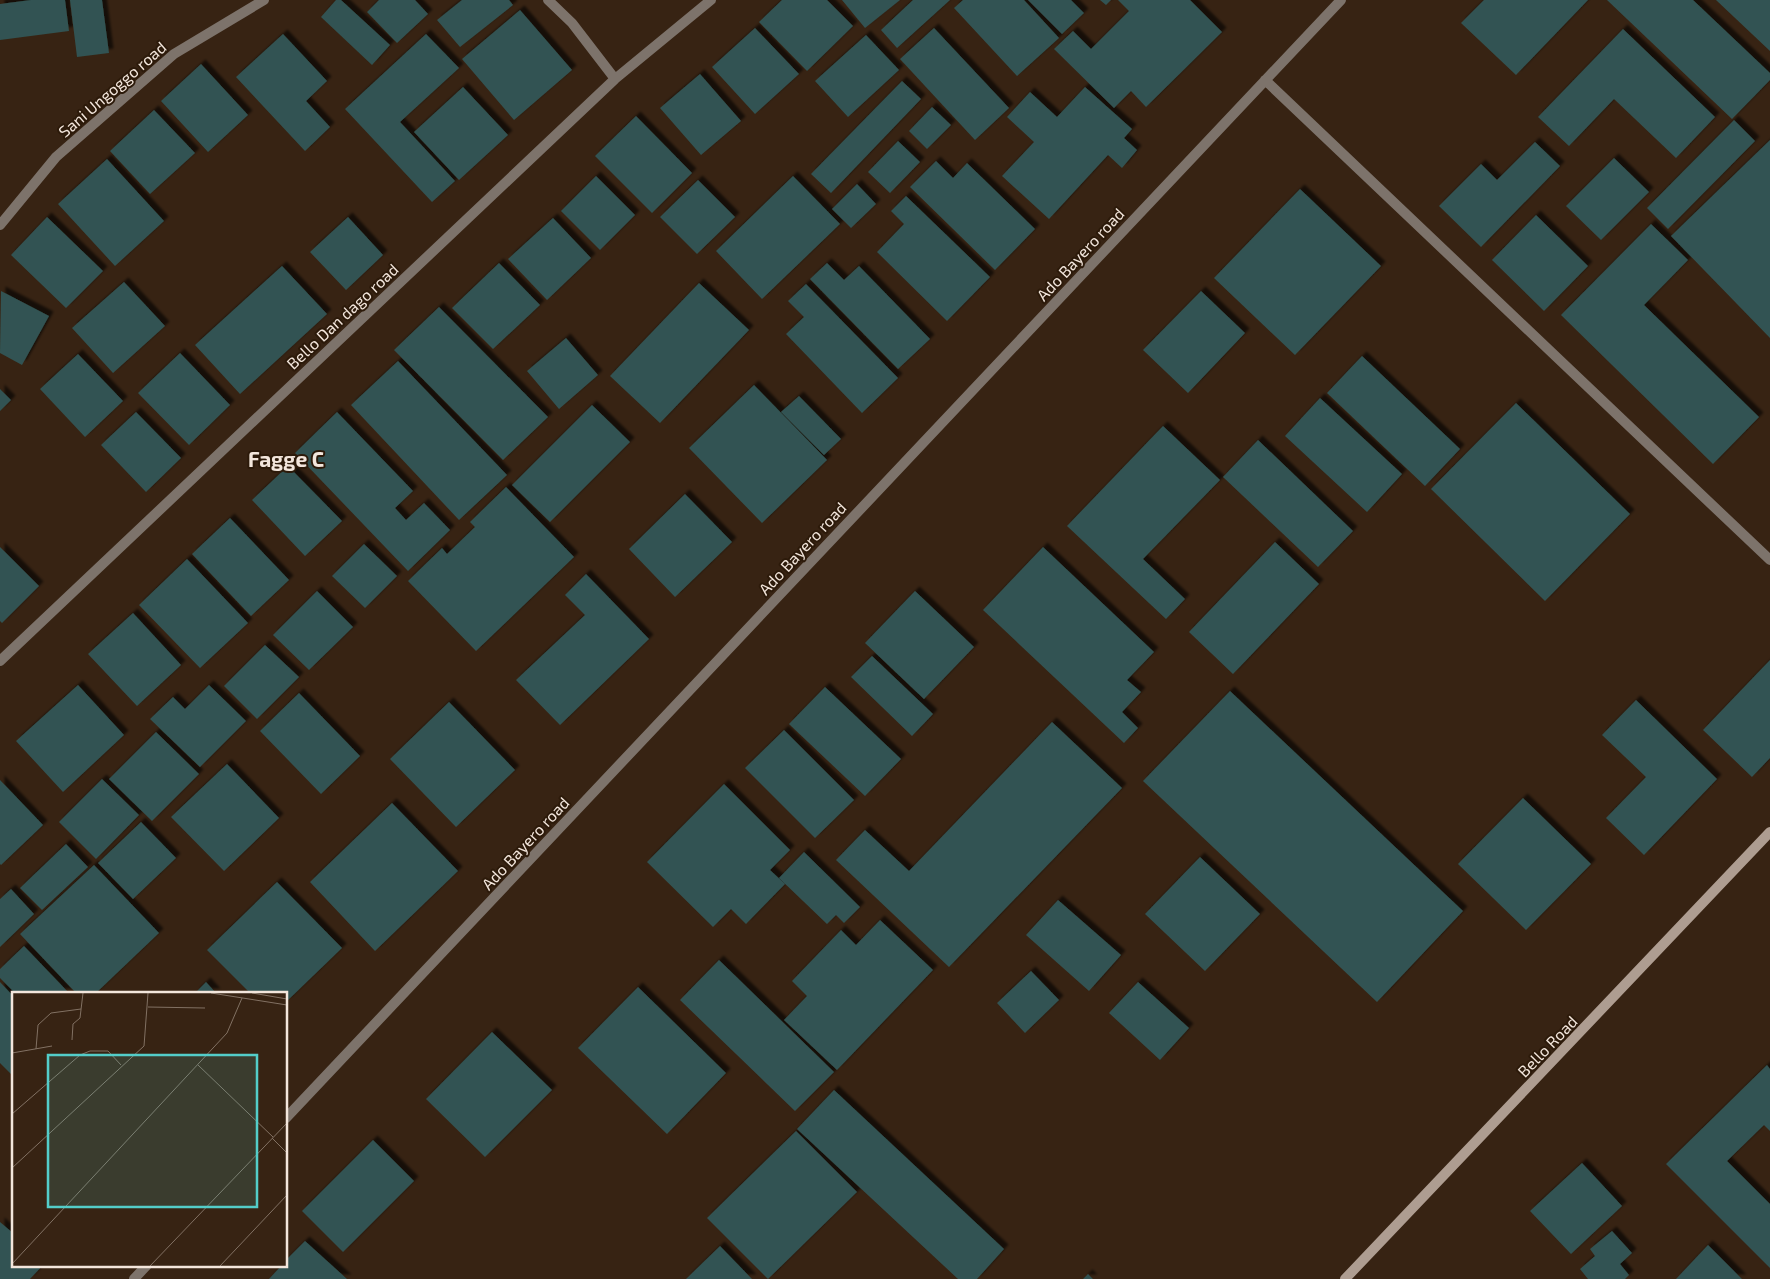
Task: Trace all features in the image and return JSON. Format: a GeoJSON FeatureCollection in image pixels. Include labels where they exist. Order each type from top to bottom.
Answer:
{"type":"FeatureCollection","features":[{"type":"Feature","properties":{"kind":"street","name":"Sani Ungoggo road"},"geometry":{"type":"LineString","coordinates":[[0,225],[56,157],[174,54],[264,0]]}},
{"type":"Feature","properties":{"kind":"street"},"geometry":{"type":"LineString","coordinates":[[548,0],[572,23],[615,79]]}},
{"type":"Feature","properties":{"kind":"street","name":"Bello Dan dago road"},"geometry":{"type":"LineString","coordinates":[[0,661],[615,79],[711,0]]}},
{"type":"Feature","properties":{"kind":"street","name":"Ado Bayero road"},"geometry":{"type":"LineString","coordinates":[[288,1116],[1341,0]]}},
{"type":"Feature","properties":{"kind":"street"},"geometry":{"type":"LineString","coordinates":[[1265,80],[1770,560]]}},
{"type":"Feature","properties":{"kind":"street","name":"Bello Road"},"geometry":{"type":"LineString","coordinates":[[1345,1279],[1770,832]]}},
{"type":"Feature","properties":{"kind":"street"},"geometry":{"type":"LineString","coordinates":[[134,1279],[146,1266]]}},
{"type":"Feature","properties":{"kind":"building"},"geometry":{"type":"Polygon","coordinates":[[[31,0],[65,0],[69,31],[0,40],[0,4],[31,0]]]}},
{"type":"Feature","properties":{"kind":"building"},"geometry":{"type":"Polygon","coordinates":[[[70,0],[102,0],[109,53],[77,57],[70,0]]]}},
{"type":"Feature","properties":{"kind":"building"},"geometry":{"type":"Polygon","coordinates":[[[336,0],[341,0],[390,45],[372,65],[321,17],[336,0]]]}},
{"type":"Feature","properties":{"kind":"building"},"geometry":{"type":"Polygon","coordinates":[[[379,0],[415,0],[428,14],[397,43],[367,12],[379,0]]]}},
{"type":"Feature","properties":{"kind":"building"},"geometry":{"type":"Polygon","coordinates":[[[462,0],[509,0],[513,5],[460,47],[437,20],[462,0]]]}},
{"type":"Feature","properties":{"kind":"building"},"geometry":{"type":"Polygon","coordinates":[[[782,0],[827,0],[853,26],[807,71],[759,22],[782,0]]]}},
{"type":"Feature","properties":{"kind":"building"},"geometry":{"type":"Polygon","coordinates":[[[842,0],[900,0],[865,28],[842,0]]]}},
{"type":"Feature","properties":{"kind":"building"},"geometry":{"type":"Polygon","coordinates":[[[913,0],[950,0],[897,48],[881,30],[913,0]]]}},
{"type":"Feature","properties":{"kind":"building"},"geometry":{"type":"Polygon","coordinates":[[[963,0],[1024,0],[1059,38],[1017,76],[954,8],[963,0]]]}},
{"type":"Feature","properties":{"kind":"building"},"geometry":{"type":"Polygon","coordinates":[[[1028,0],[1071,0],[1084,13],[1062,34],[1028,0]]]}},
{"type":"Feature","properties":{"kind":"building"},"geometry":{"type":"Polygon","coordinates":[[[1100,0],[1111,0],[1106,5],[1100,0]]]}},
{"type":"Feature","properties":{"kind":"building"},"geometry":{"type":"Polygon","coordinates":[[[1118,0],[1190,0],[1222,32],[1146,107],[1131,91],[1114,108],[1054,49],[1073,31],[1091,49],[1129,11],[1118,0]]]}},
{"type":"Feature","properties":{"kind":"building"},"geometry":{"type":"Polygon","coordinates":[[[1484,0],[1588,0],[1516,75],[1461,23],[1484,0]]]}},
{"type":"Feature","properties":{"kind":"building"},"geometry":{"type":"Polygon","coordinates":[[[1607,0],[1693,0],[1770,73],[1770,80],[1732,119],[1607,0]]]}},
{"type":"Feature","properties":{"kind":"building"},"geometry":{"type":"Polygon","coordinates":[[[1716,0],[1770,0],[1770,51],[1716,0]]]}},
{"type":"Feature","properties":{"kind":"building"},"geometry":{"type":"Polygon","coordinates":[[[520,10],[572,70],[514,120],[462,59],[520,10]]]}},
{"type":"Feature","properties":{"kind":"building"},"geometry":{"type":"Polygon","coordinates":[[[755,28],[799,74],[755,114],[712,67],[755,28]]]}},
{"type":"Feature","properties":{"kind":"building"},"geometry":{"type":"Polygon","coordinates":[[[934,28],[1009,108],[975,140],[900,59],[934,28]]]}},
{"type":"Feature","properties":{"kind":"building"},"geometry":{"type":"Polygon","coordinates":[[[1623,29],[1715,117],[1676,158],[1614,99],[1569,146],[1538,117],[1623,29]]]}},
{"type":"Feature","properties":{"kind":"building"},"geometry":{"type":"Polygon","coordinates":[[[283,34],[327,81],[306,101],[330,127],[305,151],[236,77],[283,34]]]}},
{"type":"Feature","properties":{"kind":"building"},"geometry":{"type":"Polygon","coordinates":[[[426,34],[459,68],[400,122],[455,181],[432,202],[345,109],[426,34]]]}},
{"type":"Feature","properties":{"kind":"building"},"geometry":{"type":"Polygon","coordinates":[[[866,35],[899,70],[848,117],[815,81],[866,35]]]}},
{"type":"Feature","properties":{"kind":"building"},"geometry":{"type":"Polygon","coordinates":[[[201,64],[248,115],[208,152],[161,101],[201,64]]]}},
{"type":"Feature","properties":{"kind":"building"},"geometry":{"type":"Polygon","coordinates":[[[700,74],[741,121],[701,155],[660,108],[700,74]]]}},
{"type":"Feature","properties":{"kind":"building"},"geometry":{"type":"Polygon","coordinates":[[[902,81],[921,99],[831,193],[811,174],[902,81]]]}},
{"type":"Feature","properties":{"kind":"building"},"geometry":{"type":"Polygon","coordinates":[[[463,87],[508,135],[459,180],[414,132],[463,87]]]}},
{"type":"Feature","properties":{"kind":"building"},"geometry":{"type":"Polygon","coordinates":[[[1085,87],[1132,129],[1124,138],[1137,150],[1122,168],[1108,155],[1049,219],[1002,176],[1034,142],[1007,117],[1030,92],[1057,117],[1085,87]]]}},
{"type":"Feature","properties":{"kind":"building"},"geometry":{"type":"Polygon","coordinates":[[[932,107],[951,125],[927,149],[909,131],[932,107]]]}},
{"type":"Feature","properties":{"kind":"building"},"geometry":{"type":"Polygon","coordinates":[[[154,110],[195,153],[150,194],[110,151],[154,110]]]}},
{"type":"Feature","properties":{"kind":"building"},"geometry":{"type":"Polygon","coordinates":[[[636,116],[692,173],[652,213],[595,156],[636,116]]]}},
{"type":"Feature","properties":{"kind":"building"},"geometry":{"type":"Polygon","coordinates":[[[1734,120],[1755,141],[1668,229],[1647,208],[1734,120]]]}},
{"type":"Feature","properties":{"kind":"building"},"geometry":{"type":"Polygon","coordinates":[[[1770,140],[1770,338],[1671,236],[1770,140]]]}},
{"type":"Feature","properties":{"kind":"building"},"geometry":{"type":"Polygon","coordinates":[[[898,141],[920,162],[890,193],[868,172],[898,141]]]}},
{"type":"Feature","properties":{"kind":"building"},"geometry":{"type":"Polygon","coordinates":[[[1535,142],[1560,166],[1481,247],[1439,206],[1481,164],[1497,180],[1535,142]]]}},
{"type":"Feature","properties":{"kind":"building"},"geometry":{"type":"Polygon","coordinates":[[[1614,158],[1649,192],[1601,240],[1566,206],[1614,158]]]}},
{"type":"Feature","properties":{"kind":"building"},"geometry":{"type":"Polygon","coordinates":[[[107,159],[164,221],[115,266],[58,204],[107,159]]]}},
{"type":"Feature","properties":{"kind":"building"},"geometry":{"type":"Polygon","coordinates":[[[936,161],[953,178],[967,163],[1035,229],[995,270],[910,187],[936,161]]]}},
{"type":"Feature","properties":{"kind":"building"},"geometry":{"type":"Polygon","coordinates":[[[596,176],[635,215],[600,250],[561,211],[596,176]]]}},
{"type":"Feature","properties":{"kind":"building"},"geometry":{"type":"Polygon","coordinates":[[[793,176],[840,224],[762,299],[716,251],[793,176]]]}},
{"type":"Feature","properties":{"kind":"building"},"geometry":{"type":"Polygon","coordinates":[[[698,180],[735,217],[697,254],[660,217],[698,180]]]}},
{"type":"Feature","properties":{"kind":"building"},"geometry":{"type":"Polygon","coordinates":[[[857,184],[876,204],[851,228],[832,209],[857,184]]]}},
{"type":"Feature","properties":{"kind":"building"},"geometry":{"type":"Polygon","coordinates":[[[1300,189],[1381,266],[1295,355],[1214,278],[1300,189]]]}},
{"type":"Feature","properties":{"kind":"building"},"geometry":{"type":"Polygon","coordinates":[[[906,196],[990,277],[947,321],[877,252],[904,224],[891,211],[906,196]]]}},
{"type":"Feature","properties":{"kind":"building"},"geometry":{"type":"Polygon","coordinates":[[[1536,215],[1588,266],[1544,311],[1492,260],[1536,215]]]}},
{"type":"Feature","properties":{"kind":"building"},"geometry":{"type":"Polygon","coordinates":[[[47,217],[103,271],[66,308],[11,255],[47,217]]]}},
{"type":"Feature","properties":{"kind":"building"},"geometry":{"type":"Polygon","coordinates":[[[348,217],[383,255],[346,290],[310,252],[348,217]]]}},
{"type":"Feature","properties":{"kind":"building"},"geometry":{"type":"Polygon","coordinates":[[[553,218],[591,258],[547,300],[508,259],[553,218]]]}},
{"type":"Feature","properties":{"kind":"building"},"geometry":{"type":"Polygon","coordinates":[[[1651,224],[1688,260],[1644,305],[1759,417],[1713,464],[1561,315],[1651,224]]]}},
{"type":"Feature","properties":{"kind":"building"},"geometry":{"type":"Polygon","coordinates":[[[499,263],[540,305],[493,349],[452,308],[499,263]]]}},
{"type":"Feature","properties":{"kind":"building"},"geometry":{"type":"Polygon","coordinates":[[[827,263],[844,280],[859,266],[930,339],[898,369],[810,279],[827,263]]]}},
{"type":"Feature","properties":{"kind":"building"},"geometry":{"type":"Polygon","coordinates":[[[282,266],[327,314],[240,394],[195,345],[282,266]]]}},
{"type":"Feature","properties":{"kind":"building"},"geometry":{"type":"Polygon","coordinates":[[[124,282],[165,326],[113,373],[72,328],[124,282]]]}},
{"type":"Feature","properties":{"kind":"building"},"geometry":{"type":"Polygon","coordinates":[[[699,283],[749,330],[660,423],[610,376],[699,283]]]}},
{"type":"Feature","properties":{"kind":"building"},"geometry":{"type":"Polygon","coordinates":[[[806,284],[898,378],[862,413],[786,334],[804,317],[788,301],[806,284]]]}},
{"type":"Feature","properties":{"kind":"building"},"geometry":{"type":"Polygon","coordinates":[[[1,291],[49,316],[22,365],[0,353],[1,291]]]}},
{"type":"Feature","properties":{"kind":"building"},"geometry":{"type":"Polygon","coordinates":[[[1201,291],[1245,333],[1188,393],[1143,350],[1201,291]]]}},
{"type":"Feature","properties":{"kind":"building"},"geometry":{"type":"Polygon","coordinates":[[[439,307],[548,417],[503,460],[394,350],[439,307]]]}},
{"type":"Feature","properties":{"kind":"building"},"geometry":{"type":"Polygon","coordinates":[[[566,338],[598,375],[559,409],[527,371],[566,338]]]}},
{"type":"Feature","properties":{"kind":"building"},"geometry":{"type":"Polygon","coordinates":[[[180,353],[230,405],[189,445],[138,393],[180,353]]]}},
{"type":"Feature","properties":{"kind":"building"},"geometry":{"type":"Polygon","coordinates":[[[78,354],[123,401],[85,437],[40,389],[78,354]]]}},
{"type":"Feature","properties":{"kind":"building"},"geometry":{"type":"Polygon","coordinates":[[[1362,356],[1460,449],[1425,486],[1327,393],[1362,356]]]}},
{"type":"Feature","properties":{"kind":"building"},"geometry":{"type":"Polygon","coordinates":[[[398,361],[507,475],[459,520],[351,405],[398,361]]]}},
{"type":"Feature","properties":{"kind":"building"},"geometry":{"type":"Polygon","coordinates":[[[754,385],[827,460],[762,523],[689,448],[754,385]]]}},
{"type":"Feature","properties":{"kind":"building"},"geometry":{"type":"Polygon","coordinates":[[[0,389],[11,400],[0,411],[0,389]]]}},
{"type":"Feature","properties":{"kind":"building"},"geometry":{"type":"Polygon","coordinates":[[[799,396],[841,439],[824,455],[781,412],[799,396]]]}},
{"type":"Feature","properties":{"kind":"building"},"geometry":{"type":"Polygon","coordinates":[[[1320,398],[1402,474],[1367,512],[1285,436],[1320,398]]]}},
{"type":"Feature","properties":{"kind":"building"},"geometry":{"type":"Polygon","coordinates":[[[1516,403],[1630,514],[1545,601],[1431,489],[1516,403]]]}},
{"type":"Feature","properties":{"kind":"building"},"geometry":{"type":"Polygon","coordinates":[[[592,405],[630,442],[550,522],[512,485],[592,405]]]}},
{"type":"Feature","properties":{"kind":"building"},"geometry":{"type":"Polygon","coordinates":[[[136,412],[181,458],[146,492],[101,445],[136,412]]]}},
{"type":"Feature","properties":{"kind":"building"},"geometry":{"type":"Polygon","coordinates":[[[337,412],[413,491],[395,508],[406,520],[424,503],[450,530],[408,571],[295,453],[337,412]]]}},
{"type":"Feature","properties":{"kind":"building"},"geometry":{"type":"Polygon","coordinates":[[[1163,426],[1220,480],[1143,559],[1185,599],[1166,619],[1067,526],[1163,426]]]}},
{"type":"Feature","properties":{"kind":"building"},"geometry":{"type":"Polygon","coordinates":[[[1258,440],[1353,531],[1318,567],[1223,477],[1258,440]]]}},
{"type":"Feature","properties":{"kind":"building"},"geometry":{"type":"Polygon","coordinates":[[[288,466],[342,521],[305,556],[252,500],[288,466]]]}},
{"type":"Feature","properties":{"kind":"building"},"geometry":{"type":"Polygon","coordinates":[[[506,487],[574,557],[476,651],[408,581],[442,548],[447,554],[475,527],[470,522],[506,487]]]}},
{"type":"Feature","properties":{"kind":"building"},"geometry":{"type":"Polygon","coordinates":[[[685,494],[732,542],[675,597],[629,549],[685,494]]]}},
{"type":"Feature","properties":{"kind":"building"},"geometry":{"type":"Polygon","coordinates":[[[230,518],[289,580],[251,616],[192,554],[230,518]]]}},
{"type":"Feature","properties":{"kind":"building"},"geometry":{"type":"Polygon","coordinates":[[[1275,542],[1319,584],[1233,674],[1189,632],[1275,542]]]}},
{"type":"Feature","properties":{"kind":"building"},"geometry":{"type":"Polygon","coordinates":[[[364,544],[397,576],[365,608],[332,576],[364,544]]]}},
{"type":"Feature","properties":{"kind":"building"},"geometry":{"type":"Polygon","coordinates":[[[0,547],[39,586],[2,623],[0,621],[0,547]]]}},
{"type":"Feature","properties":{"kind":"building"},"geometry":{"type":"Polygon","coordinates":[[[1043,547],[1154,652],[1127,680],[1141,692],[1122,712],[1138,728],[1124,743],[983,610],[1043,547]]]}},
{"type":"Feature","properties":{"kind":"building"},"geometry":{"type":"Polygon","coordinates":[[[187,559],[248,623],[200,668],[139,605],[187,559]]]}},
{"type":"Feature","properties":{"kind":"building"},"geometry":{"type":"Polygon","coordinates":[[[586,574],[649,639],[560,725],[516,680],[585,615],[565,595],[586,574]]]}},
{"type":"Feature","properties":{"kind":"building"},"geometry":{"type":"Polygon","coordinates":[[[317,591],[353,627],[309,670],[273,635],[317,591]]]}},
{"type":"Feature","properties":{"kind":"building"},"geometry":{"type":"Polygon","coordinates":[[[915,591],[974,647],[924,699],[865,643],[915,591]]]}},
{"type":"Feature","properties":{"kind":"building"},"geometry":{"type":"Polygon","coordinates":[[[133,613],[181,665],[137,706],[88,654],[133,613]]]}},
{"type":"Feature","properties":{"kind":"building"},"geometry":{"type":"Polygon","coordinates":[[[265,645],[299,677],[257,719],[224,686],[265,645]]]}},
{"type":"Feature","properties":{"kind":"building"},"geometry":{"type":"Polygon","coordinates":[[[872,656],[933,714],[912,736],[851,677],[872,656]]]}},
{"type":"Feature","properties":{"kind":"building"},"geometry":{"type":"Polygon","coordinates":[[[1770,660],[1770,758],[1752,777],[1703,730],[1770,660]]]}},
{"type":"Feature","properties":{"kind":"building"},"geometry":{"type":"Polygon","coordinates":[[[78,685],[124,735],[63,792],[16,741],[78,685]]]}},
{"type":"Feature","properties":{"kind":"building"},"geometry":{"type":"Polygon","coordinates":[[[209,685],[246,721],[200,767],[150,719],[173,697],[185,709],[209,685]]]}},
{"type":"Feature","properties":{"kind":"building"},"geometry":{"type":"Polygon","coordinates":[[[825,687],[901,759],[865,796],[789,724],[825,687]]]}},
{"type":"Feature","properties":{"kind":"building"},"geometry":{"type":"Polygon","coordinates":[[[1230,691],[1463,911],[1377,1002],[1143,781],[1230,691]]]}},
{"type":"Feature","properties":{"kind":"building"},"geometry":{"type":"Polygon","coordinates":[[[299,693],[360,756],[321,794],[260,731],[299,693]]]}},
{"type":"Feature","properties":{"kind":"building"},"geometry":{"type":"Polygon","coordinates":[[[1636,700],[1717,779],[1644,855],[1606,818],[1646,777],[1602,735],[1636,700]]]}},
{"type":"Feature","properties":{"kind":"building"},"geometry":{"type":"Polygon","coordinates":[[[449,702],[515,770],[456,827],[390,759],[449,702]]]}},
{"type":"Feature","properties":{"kind":"building"},"geometry":{"type":"Polygon","coordinates":[[[1052,722],[1122,788],[949,967],[836,860],[865,830],[909,871],[1052,722]]]}},
{"type":"Feature","properties":{"kind":"building"},"geometry":{"type":"Polygon","coordinates":[[[784,730],[854,800],[815,838],[745,768],[784,730]]]}},
{"type":"Feature","properties":{"kind":"building"},"geometry":{"type":"Polygon","coordinates":[[[156,732],[199,774],[152,821],[109,779],[156,732]]]}},
{"type":"Feature","properties":{"kind":"building"},"geometry":{"type":"Polygon","coordinates":[[[227,764],[279,818],[224,871],[171,817],[227,764]]]}},
{"type":"Feature","properties":{"kind":"building"},"geometry":{"type":"Polygon","coordinates":[[[102,779],[139,815],[96,859],[59,822],[102,779]]]}},
{"type":"Feature","properties":{"kind":"building"},"geometry":{"type":"Polygon","coordinates":[[[0,780],[43,825],[1,865],[0,864],[0,780]]]}},
{"type":"Feature","properties":{"kind":"building"},"geometry":{"type":"Polygon","coordinates":[[[724,784],[790,850],[770,870],[785,884],[746,924],[731,909],[713,927],[647,862],[724,784]]]}},
{"type":"Feature","properties":{"kind":"building"},"geometry":{"type":"Polygon","coordinates":[[[1523,798],[1591,864],[1526,930],[1458,864],[1523,798]]]}},
{"type":"Feature","properties":{"kind":"building"},"geometry":{"type":"Polygon","coordinates":[[[392,803],[458,871],[375,951],[310,882],[392,803]]]}},
{"type":"Feature","properties":{"kind":"building"},"geometry":{"type":"Polygon","coordinates":[[[141,822],[176,858],[133,899],[98,863],[141,822]]]}},
{"type":"Feature","properties":{"kind":"building"},"geometry":{"type":"Polygon","coordinates":[[[66,844],[88,867],[42,910],[20,888],[66,844]]]}},
{"type":"Feature","properties":{"kind":"building"},"geometry":{"type":"Polygon","coordinates":[[[804,852],[860,907],[844,923],[836,915],[827,924],[779,878],[804,852]]]}},
{"type":"Feature","properties":{"kind":"building"},"geometry":{"type":"Polygon","coordinates":[[[1200,857],[1260,914],[1205,971],[1145,914],[1200,857]]]}},
{"type":"Feature","properties":{"kind":"building"},"geometry":{"type":"Polygon","coordinates":[[[94,865],[159,933],[97,992],[75,992],[20,934],[94,865]]]}},
{"type":"Feature","properties":{"kind":"building"},"geometry":{"type":"Polygon","coordinates":[[[277,882],[342,948],[288,1000],[288,992],[249,992],[207,950],[277,882]]]}},
{"type":"Feature","properties":{"kind":"building"},"geometry":{"type":"Polygon","coordinates":[[[11,889],[34,914],[0,947],[0,899],[11,889]]]}},
{"type":"Feature","properties":{"kind":"building"},"geometry":{"type":"Polygon","coordinates":[[[1058,900],[1121,955],[1089,991],[1026,935],[1058,900]]]}},
{"type":"Feature","properties":{"kind":"building"},"geometry":{"type":"Polygon","coordinates":[[[880,920],[933,970],[837,1070],[784,1020],[807,996],[792,981],[841,930],[856,945],[880,920]]]}},
{"type":"Feature","properties":{"kind":"building"},"geometry":{"type":"Polygon","coordinates":[[[24,946],[68,992],[14,992],[0,978],[0,969],[24,946]]]}},
{"type":"Feature","properties":{"kind":"building"},"geometry":{"type":"Polygon","coordinates":[[[719,960],[834,1072],[795,1111],[680,1000],[719,960]]]}},
{"type":"Feature","properties":{"kind":"building"},"geometry":{"type":"Polygon","coordinates":[[[1031,971],[1059,1000],[1025,1033],[997,1003],[1031,971]]]}},
{"type":"Feature","properties":{"kind":"building"},"geometry":{"type":"Polygon","coordinates":[[[0,982],[12,995],[12,1073],[0,1063],[0,982]]]}},
{"type":"Feature","properties":{"kind":"building"},"geometry":{"type":"Polygon","coordinates":[[[206,982],[215,992],[196,992],[206,982]]]}},
{"type":"Feature","properties":{"kind":"building"},"geometry":{"type":"Polygon","coordinates":[[[1138,982],[1189,1028],[1160,1060],[1109,1013],[1138,982]]]}},
{"type":"Feature","properties":{"kind":"building"},"geometry":{"type":"Polygon","coordinates":[[[638,987],[726,1073],[667,1134],[578,1048],[638,987]]]}},
{"type":"Feature","properties":{"kind":"building"},"geometry":{"type":"Polygon","coordinates":[[[492,1032],[552,1090],[485,1157],[426,1099],[492,1032]]]}},
{"type":"Feature","properties":{"kind":"building"},"geometry":{"type":"Polygon","coordinates":[[[1767,1065],[1770,1069],[1770,1131],[1764,1125],[1727,1161],[1770,1204],[1770,1268],[1666,1164],[1767,1065]]]}},
{"type":"Feature","properties":{"kind":"building"},"geometry":{"type":"Polygon","coordinates":[[[834,1090],[1004,1249],[977,1279],[958,1279],[797,1129],[834,1090]]]}},
{"type":"Feature","properties":{"kind":"building"},"geometry":{"type":"Polygon","coordinates":[[[796,1131],[857,1192],[768,1279],[707,1218],[796,1131]]]}},
{"type":"Feature","properties":{"kind":"building"},"geometry":{"type":"Polygon","coordinates":[[[373,1140],[414,1181],[343,1252],[302,1211],[373,1140]]]}},
{"type":"Feature","properties":{"kind":"building"},"geometry":{"type":"Polygon","coordinates":[[[1582,1163],[1622,1206],[1571,1254],[1530,1211],[1582,1163]]]}},
{"type":"Feature","properties":{"kind":"building"},"geometry":{"type":"Polygon","coordinates":[[[0,1222],[12,1232],[12,1266],[42,1266],[30,1279],[0,1279],[0,1222]]]}},
{"type":"Feature","properties":{"kind":"building"},"geometry":{"type":"Polygon","coordinates":[[[1612,1231],[1632,1253],[1620,1264],[1629,1275],[1625,1279],[1588,1279],[1580,1269],[1595,1256],[1590,1249],[1612,1231]]]}},
{"type":"Feature","properties":{"kind":"building"},"geometry":{"type":"Polygon","coordinates":[[[305,1241],[347,1279],[269,1279],[281,1266],[288,1266],[288,1258],[305,1241]]]}},
{"type":"Feature","properties":{"kind":"building"},"geometry":{"type":"Polygon","coordinates":[[[1708,1245],[1742,1279],[1676,1279],[1708,1245]]]}},
{"type":"Feature","properties":{"kind":"building"},"geometry":{"type":"Polygon","coordinates":[[[720,1246],[752,1279],[686,1279],[720,1246]]]}},
{"type":"Feature","properties":{"kind":"building"},"geometry":{"type":"Polygon","coordinates":[[[1088,1274],[1093,1279],[1083,1279],[1088,1274]]]}},
{"type":"Feature","properties":{"kind":"district","name":"Fagge C"},"geometry":{"type":"Point","coordinates":[286,458]}}]}
